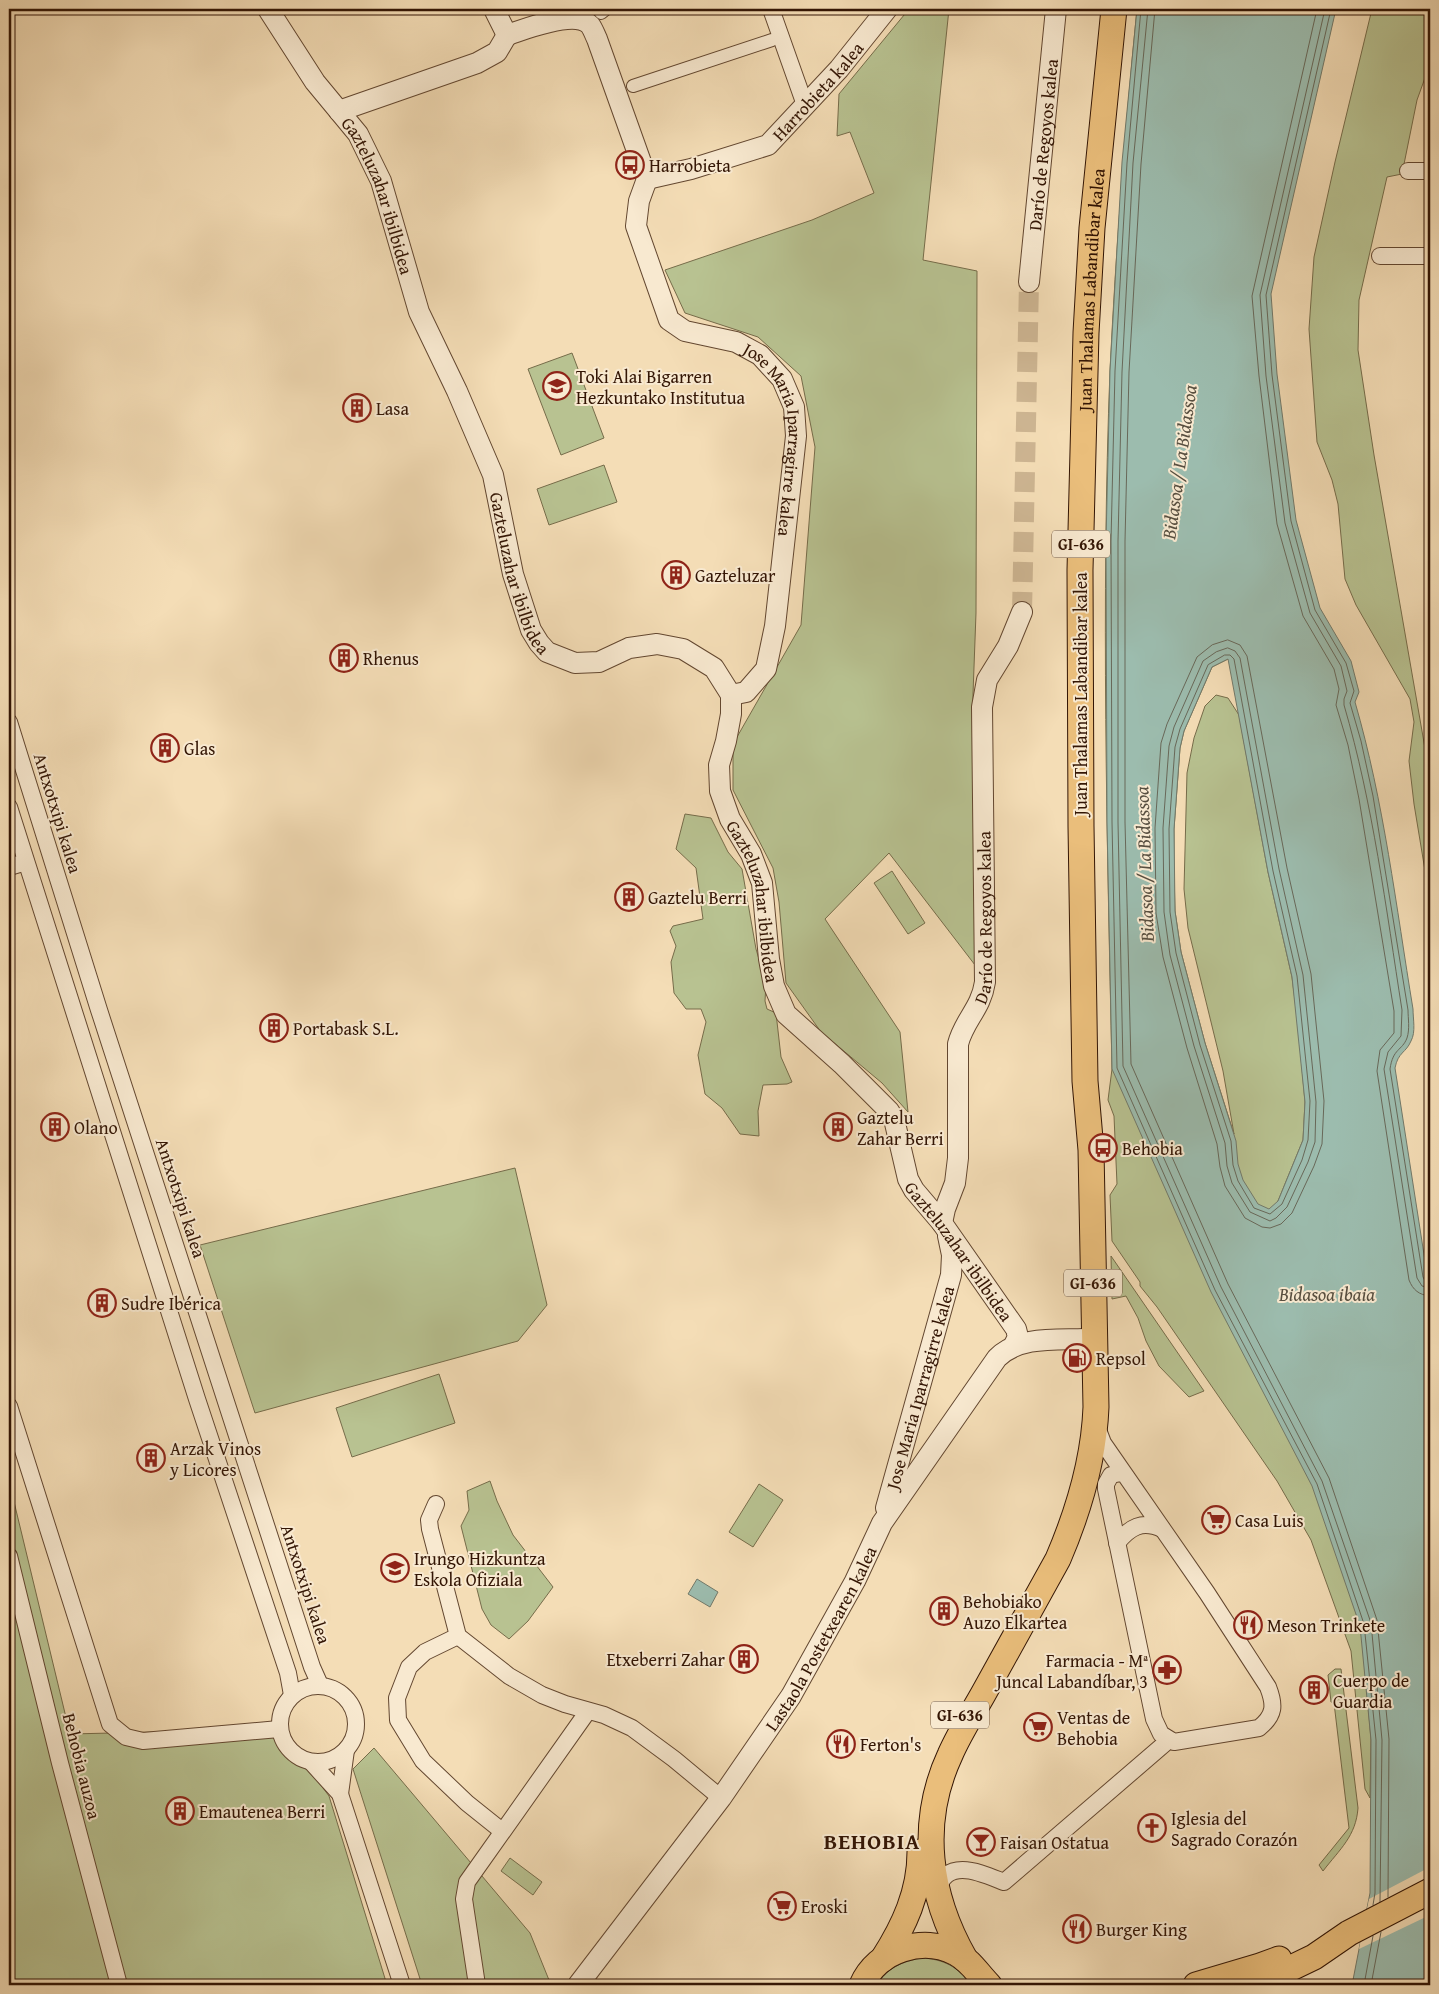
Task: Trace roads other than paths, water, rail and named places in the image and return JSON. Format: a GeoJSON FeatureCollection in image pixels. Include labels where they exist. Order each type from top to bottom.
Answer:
{"type":"FeatureCollection","features":[{"type":"Feature","properties":{"kind":"main road","name":"Juan Thalamas Labandibar kalea"},"geometry":{"type":"LineString","coordinates":[[1080,1483],[1084,1432],[1082,1150],[1085,1081],[1081,826],[1080,570],[1086,333],[1092,228],[1114,9]]}},
{"type":"Feature","properties":{"kind":"main road","name":"Juan Thalamas Labandibar kalea"},"geometry":{"type":"LineString","coordinates":[[1080,1483],[1090,1459],[1095,1420],[1091,1150],[1085,1081]]}},
{"type":"Feature","properties":{"kind":"main road","name":"GI-636"},"geometry":{"type":"LineString","coordinates":[[965,1959],[946,1922],[937,1892],[931,1838],[936,1796],[950,1755],[1058,1559],[1071,1526],[1080,1483]]}},
{"type":"Feature","properties":{"kind":"main road","name":"GI-636"},"geometry":{"type":"LineString","coordinates":[[883,1959],[900,1930],[917,1887],[920,1873],[922,1811],[934,1765],[1048,1553],[1080,1483]]}},
{"type":"Feature","properties":{"kind":"main road"},"geometry":{"type":"LineString","coordinates":[[1256,1985],[1314,1957],[1352,1932],[1430,1891]]}},
{"type":"Feature","properties":{"kind":"main road"},"geometry":{"type":"LineString","coordinates":[[1196,1985],[1260,1966],[1320,1942],[1352,1932]]}},
{"type":"Feature","properties":{"kind":"main road","name":"GI-636"},"geometry":{"type":"LineString","coordinates":[[862,1985],[872,1969],[883,1959],[902,1949],[924,1945],[946,1949],[965,1959],[976,1968],[986,1984]]}},
{"type":"Feature","properties":{"kind":"street","name":"Gazteluzahar ibilbidea"},"geometry":{"type":"LineString","coordinates":[[268,9],[315,82],[358,134],[381,181],[419,312],[457,391],[493,475],[513,574],[531,630],[539,643],[548,652],[574,663],[599,662],[629,648],[658,644],[683,649],[714,668],[731,695],[731,714],[719,765],[720,791],[730,819],[751,854],[762,883],[768,959],[774,986],[786,1014],[842,1064],[889,1111],[897,1129],[908,1179],[914,1190],[942,1223],[1016,1329],[1018,1337],[1014,1345]]}},
{"type":"Feature","properties":{"kind":"street"},"geometry":{"type":"LineString","coordinates":[[494,9],[507,35]]}},
{"type":"Feature","properties":{"kind":"street"},"geometry":{"type":"LineString","coordinates":[[598,9],[601,12],[606,9]]}},
{"type":"Feature","properties":{"kind":"street"},"geometry":{"type":"LineString","coordinates":[[771,9],[805,105]]}},
{"type":"Feature","properties":{"kind":"street","name":"Harrobieta kalea"},"geometry":{"type":"LineString","coordinates":[[647,179],[690,169],[768,144],[839,69],[887,9]]}},
{"type":"Feature","properties":{"kind":"street","name":"Darío de Regoyos kalea"},"geometry":{"type":"LineString","coordinates":[[1028,282],[1056,9]]}},
{"type":"Feature","properties":{"kind":"street"},"geometry":{"type":"LineString","coordinates":[[339,111],[477,63],[497,52],[507,35],[556,20],[581,19],[590,25],[597,39],[647,179]]}},
{"type":"Feature","properties":{"kind":"street"},"geometry":{"type":"LineString","coordinates":[[633,86],[772,40]]}},
{"type":"Feature","properties":{"kind":"street"},"geometry":{"type":"LineString","coordinates":[[1408,171],[1430,171]]}},
{"type":"Feature","properties":{"kind":"street","name":"Jose Maria Iparragirre kalea"},"geometry":{"type":"LineString","coordinates":[[647,179],[639,201],[636,226],[670,320],[685,331],[736,342],[760,355],[782,379],[794,406],[795,445],[775,626],[766,669],[746,692],[731,695]]}},
{"type":"Feature","properties":{"kind":"street"},"geometry":{"type":"LineString","coordinates":[[1380,256],[1430,256]]}},
{"type":"Feature","properties":{"kind":"street","name":"Darío de Regoyos kalea"},"geometry":{"type":"LineString","coordinates":[[942,1223],[955,1183],[958,1158],[958,1044],[962,1032],[981,1000],[985,982],[982,707],[987,680],[1008,646],[1022,612]]}},
{"type":"Feature","properties":{"kind":"street","name":"Antxotxipi kalea"},"geometry":{"type":"LineString","coordinates":[[9,722],[105,1028],[312,1667],[320,1685]]}},
{"type":"Feature","properties":{"kind":"street"},"geometry":{"type":"LineString","coordinates":[[9,807],[197,1399],[288,1673],[292,1695]]}},
{"type":"Feature","properties":{"kind":"street"},"geometry":{"type":"LineString","coordinates":[[9,868],[26,862]]}},
{"type":"Feature","properties":{"kind":"street","name":"Jose Maria Iparragirre kalea"},"geometry":{"type":"LineString","coordinates":[[882,1523],[951,1275],[952,1255],[950,1242],[942,1223]]}},
{"type":"Feature","properties":{"kind":"street"},"geometry":{"type":"LineString","coordinates":[[1014,1345],[1029,1342],[1084,1339]]}},
{"type":"Feature","properties":{"kind":"street","name":"Lastaola Postetxearen kalea"},"geometry":{"type":"LineString","coordinates":[[578,1985],[721,1798],[791,1696],[855,1581],[882,1523],[997,1358],[1014,1345]]}},
{"type":"Feature","properties":{"kind":"street"},"geometry":{"type":"LineString","coordinates":[[9,1406],[110,1724],[126,1737],[143,1741],[279,1729]]}},
{"type":"Feature","properties":{"kind":"street"},"geometry":{"type":"LineString","coordinates":[[1095,1420],[1102,1443],[1125,1475],[1212,1601],[1268,1687],[1273,1699],[1272,1709],[1269,1720],[1259,1728],[1174,1742],[1160,1734],[1154,1718],[1106,1484],[1111,1475],[1121,1473],[1125,1475]]}},
{"type":"Feature","properties":{"kind":"street"},"geometry":{"type":"LineString","coordinates":[[436,1504],[430,1520],[430,1528],[458,1636],[509,1676],[533,1690],[564,1704],[604,1715],[632,1728],[674,1759],[721,1798]]}},
{"type":"Feature","properties":{"kind":"street"},"geometry":{"type":"LineString","coordinates":[[1117,1543],[1126,1532],[1136,1526],[1162,1529]]}},
{"type":"Feature","properties":{"kind":"street","name":"Behobia auzoa"},"geometry":{"type":"LineString","coordinates":[[9,1556],[118,1985]]}},
{"type":"Feature","properties":{"kind":"street"},"geometry":{"type":"LineString","coordinates":[[458,1636],[425,1652],[409,1667],[397,1698],[398,1720],[423,1761],[467,1802],[502,1831]]}},
{"type":"Feature","properties":{"kind":"street"},"geometry":{"type":"LineString","coordinates":[[320,1685],[334,1689],[351,1704],[355,1715],[356,1727],[352,1740],[346,1750],[337,1757],[325,1762],[311,1762],[296,1756],[285,1746],[279,1729],[280,1716],[284,1705],[292,1695],[301,1689],[320,1685]]}},
{"type":"Feature","properties":{"kind":"street"},"geometry":{"type":"LineString","coordinates":[[477,1985],[464,1899],[467,1882],[588,1711]]}},
{"type":"Feature","properties":{"kind":"street"},"geometry":{"type":"LineString","coordinates":[[937,1892],[946,1876],[960,1870],[975,1871],[1004,1882],[1168,1740]]}},
{"type":"Feature","properties":{"kind":"street"},"geometry":{"type":"LineString","coordinates":[[340,1794],[346,1750]]}},
{"type":"Feature","properties":{"kind":"street"},"geometry":{"type":"LineString","coordinates":[[311,1762],[340,1794],[402,1985]]}},
{"type":"Feature","properties":{"kind":"water","name":"Bidasoa ibaia"},"geometry":{"type":"Polygon","coordinates":[[[1137,9],[1336,9],[1271,294],[1277,374],[1296,520],[1320,608],[1351,661],[1359,692],[1355,702],[1382,816],[1413,1009],[1413,1037],[1398,1059],[1395,1068],[1430,1293],[1430,1985],[1352,1985],[1370,1893],[1371,1740],[1360,1626],[1312,1486],[1211,1292],[1112,1069],[1107,822],[1106,541],[1110,371],[1122,162],[1137,9]],[[1228,659],[1212,667],[1184,731],[1180,748],[1174,829],[1175,911],[1181,952],[1205,1043],[1236,1141],[1238,1164],[1243,1180],[1258,1204],[1269,1209],[1278,1201],[1303,1140],[1305,1102],[1292,977],[1268,872],[1228,659]]]}},
{"type":"Feature","properties":{"kind":"water"},"geometry":{"type":"Polygon","coordinates":[[[697,1579],[718,1592],[710,1607],[688,1594],[697,1579]]]}},
{"type":"Feature","properties":{"kind":"tunnel"},"geometry":{"type":"LineString","coordinates":[[1022,612],[1029,282]]}},
{"type":"Feature","properties":{"kind":"place","name":"Harrobieta"},"geometry":{"type":"Point","coordinates":[630,165]}},
{"type":"Feature","properties":{"kind":"place","name":"Toki Alai Bigarren Hezkuntako Institutua"},"geometry":{"type":"Point","coordinates":[557,386]}},
{"type":"Feature","properties":{"kind":"place","name":"Lasa"},"geometry":{"type":"Point","coordinates":[357,408]}},
{"type":"Feature","properties":{"kind":"place","name":"Gazteluzar"},"geometry":{"type":"Point","coordinates":[676,575]}},
{"type":"Feature","properties":{"kind":"place","name":"Rhenus"},"geometry":{"type":"Point","coordinates":[344,658]}},
{"type":"Feature","properties":{"kind":"place","name":"Glas"},"geometry":{"type":"Point","coordinates":[165,748]}},
{"type":"Feature","properties":{"kind":"place","name":"Gaztelu Berri"},"geometry":{"type":"Point","coordinates":[629,897]}},
{"type":"Feature","properties":{"kind":"place","name":"Portabask S.L."},"geometry":{"type":"Point","coordinates":[274,1028]}},
{"type":"Feature","properties":{"kind":"place","name":"Olano"},"geometry":{"type":"Point","coordinates":[55,1127]}},
{"type":"Feature","properties":{"kind":"place","name":"Gaztelu Zahar Berri"},"geometry":{"type":"Point","coordinates":[838,1127]}},
{"type":"Feature","properties":{"kind":"place","name":"Behobia"},"geometry":{"type":"Point","coordinates":[1103,1148]}},
{"type":"Feature","properties":{"kind":"place","name":"Sudre Ibérica"},"geometry":{"type":"Point","coordinates":[102,1303]}},
{"type":"Feature","properties":{"kind":"place","name":"Repsol"},"geometry":{"type":"Point","coordinates":[1077,1358]}},
{"type":"Feature","properties":{"kind":"place","name":"Arzak Vinos y Licores"},"geometry":{"type":"Point","coordinates":[151,1458]}},
{"type":"Feature","properties":{"kind":"place","name":"Casa Luis"},"geometry":{"type":"Point","coordinates":[1216,1520]}},
{"type":"Feature","properties":{"kind":"place","name":"Irungo Hizkuntza Eskola Ofiziala"},"geometry":{"type":"Point","coordinates":[395,1568]}},
{"type":"Feature","properties":{"kind":"place","name":"Behobiako Auzo Elkartea"},"geometry":{"type":"Point","coordinates":[944,1611]}},
{"type":"Feature","properties":{"kind":"place","name":"Meson Trinkete"},"geometry":{"type":"Point","coordinates":[1248,1625]}},
{"type":"Feature","properties":{"kind":"place","name":"Etxeberri Zahar"},"geometry":{"type":"Point","coordinates":[744,1659]}},
{"type":"Feature","properties":{"kind":"place","name":"Farmacia - Mª Juncal Labandíbar, 3"},"geometry":{"type":"Point","coordinates":[1167,1670]}},
{"type":"Feature","properties":{"kind":"place","name":"Cuerpo de Guardia"},"geometry":{"type":"Point","coordinates":[1314,1690]}},
{"type":"Feature","properties":{"kind":"place","name":"Ventas de Behobia"},"geometry":{"type":"Point","coordinates":[1038,1727]}},
{"type":"Feature","properties":{"kind":"place","name":"Ferton's"},"geometry":{"type":"Point","coordinates":[841,1744]}},
{"type":"Feature","properties":{"kind":"place","name":"Emautenea Berri"},"geometry":{"type":"Point","coordinates":[180,1811]}},
{"type":"Feature","properties":{"kind":"place","name":"Iglesia del Sagrado Corazón"},"geometry":{"type":"Point","coordinates":[1152,1828]}},
{"type":"Feature","properties":{"kind":"place","name":"Faisan Ostatua"},"geometry":{"type":"Point","coordinates":[981,1842]}},
{"type":"Feature","properties":{"kind":"place","name":"Eroski"},"geometry":{"type":"Point","coordinates":[782,1906]}},
{"type":"Feature","properties":{"kind":"place","name":"Burger King"},"geometry":{"type":"Point","coordinates":[1077,1929]}},
{"type":"Feature","properties":{"kind":"district","name":"BEHOBIA"},"geometry":{"type":"Point","coordinates":[872,1841]}},
{"type":"Feature","properties":{"kind":"water label","name":"Bidasoa / La Bidassoa"},"geometry":{"type":"Point","coordinates":[1179,462]}},
{"type":"Feature","properties":{"kind":"water label","name":"Bidasoa / La Bidassoa"},"geometry":{"type":"Point","coordinates":[1144,864]}}]}
